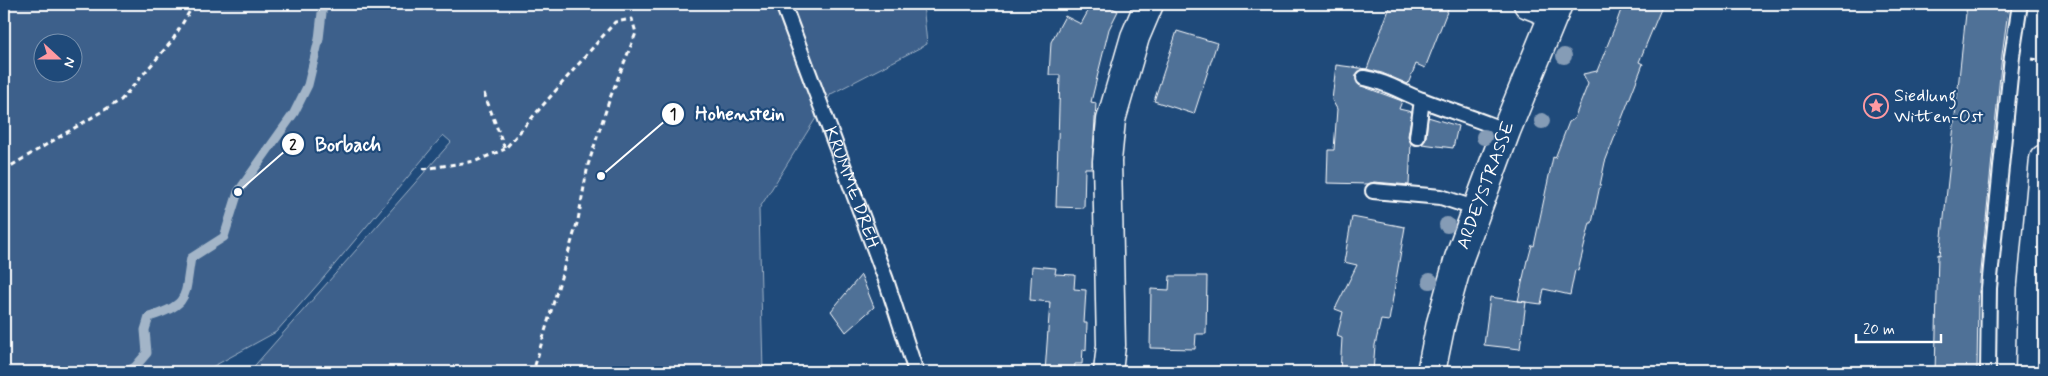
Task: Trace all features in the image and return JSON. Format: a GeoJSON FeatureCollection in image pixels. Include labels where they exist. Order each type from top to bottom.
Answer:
{"type":"FeatureCollection","features":[{"type":"Feature","properties":{"kind":"street"},"geometry":{"type":"LineString","coordinates":[[1108,372],[1111,345],[1107,161],[1111,120],[1135,37],[1149,4]]}},
{"type":"Feature","properties":{"kind":"street"},"geometry":{"type":"LineString","coordinates":[[1528,4],[1556,9]]}},
{"type":"Feature","properties":{"kind":"street","name":"ARDEYSTRASSE"},"geometry":{"type":"LineString","coordinates":[[1432,372],[1441,323],[1459,258],[1506,131],[1556,9]]}},
{"type":"Feature","properties":{"kind":"street"},"geometry":{"type":"LineString","coordinates":[[2030,372],[2032,289],[2044,159]]}},
{"type":"Feature","properties":{"kind":"lane","name":"KRUMME DREH"},"geometry":{"type":"LineString","coordinates":[[783,4],[886,280],[916,372]]}},
{"type":"Feature","properties":{"kind":"lane"},"geometry":{"type":"LineString","coordinates":[[1988,372],[1989,288],[2012,56],[2020,4]]}},
{"type":"Feature","properties":{"kind":"lane"},"geometry":{"type":"LineString","coordinates":[[1364,78],[1376,80],[1422,100],[1506,131]]}},
{"type":"Feature","properties":{"kind":"lane"},"geometry":{"type":"LineString","coordinates":[[1417,137],[1422,100]]}},
{"type":"Feature","properties":{"kind":"lane"},"geometry":{"type":"LineString","coordinates":[[1373,191],[1441,197],[1477,209]]}},
{"type":"Feature","properties":{"kind":"path"},"geometry":{"type":"LineString","coordinates":[[4,170],[121,100],[172,41],[194,4]]}},
{"type":"Feature","properties":{"kind":"path"},"geometry":{"type":"LineString","coordinates":[[422,169],[476,162],[505,149],[614,22],[632,19],[636,33],[610,98],[588,165],[578,220],[533,372]]}},
{"type":"Feature","properties":{"kind":"path"},"geometry":{"type":"LineString","coordinates":[[484,93],[505,149]]}},
{"type":"Feature","properties":{"kind":"shaded area"},"geometry":{"type":"Polygon","coordinates":[[[4,4],[923,4],[927,44],[831,94],[759,209],[763,372],[249,372],[451,142],[443,135],[276,332],[203,372],[4,372],[4,4]]]}},
{"type":"Feature","properties":{"kind":"building"},"geometry":{"type":"Polygon","coordinates":[[[1092,4],[1104,4],[1118,11],[1109,29],[1091,102],[1096,103],[1092,168],[1085,168],[1084,208],[1056,207],[1060,75],[1049,75],[1051,42],[1065,16],[1081,24],[1092,4]]]}},
{"type":"Feature","properties":{"kind":"building"},"geometry":{"type":"Polygon","coordinates":[[[1391,4],[1450,4],[1425,68],[1416,64],[1408,84],[1382,73],[1366,69],[1361,70],[1356,76],[1359,85],[1402,101],[1399,109],[1412,112],[1408,136],[1411,143],[1409,185],[1374,182],[1368,184],[1327,183],[1328,150],[1334,150],[1337,109],[1332,100],[1336,65],[1367,69],[1391,4]]]}},
{"type":"Feature","properties":{"kind":"building"},"geometry":{"type":"Polygon","coordinates":[[[1623,4],[1663,4],[1639,62],[1643,64],[1605,162],[1592,223],[1590,223],[1578,271],[1575,270],[1570,295],[1544,289],[1541,304],[1518,301],[1527,260],[1532,245],[1534,246],[1553,157],[1555,158],[1569,122],[1574,119],[1588,84],[1583,74],[1597,71],[1623,4]]]}},
{"type":"Feature","properties":{"kind":"building"},"geometry":{"type":"Polygon","coordinates":[[[1967,4],[2009,4],[2002,55],[1978,302],[1977,372],[1935,372],[1938,254],[1940,255],[1967,4]]]}},
{"type":"Feature","properties":{"kind":"building"},"geometry":{"type":"Polygon","coordinates":[[[1177,31],[1217,43],[1194,114],[1154,101],[1177,31]]]}},
{"type":"Feature","properties":{"kind":"building"},"geometry":{"type":"Polygon","coordinates":[[[1428,117],[1458,126],[1453,148],[1422,144],[1426,138],[1428,117]]]}},
{"type":"Feature","properties":{"kind":"building"},"geometry":{"type":"Polygon","coordinates":[[[1352,217],[1405,227],[1389,321],[1381,320],[1375,345],[1373,372],[1340,372],[1342,338],[1337,336],[1343,312],[1335,309],[1357,265],[1344,262],[1352,217]]]}},
{"type":"Feature","properties":{"kind":"building"},"geometry":{"type":"Polygon","coordinates":[[[1032,266],[1056,268],[1055,274],[1075,275],[1074,289],[1086,290],[1084,323],[1087,323],[1086,350],[1083,349],[1082,364],[1075,364],[1074,372],[1045,372],[1050,302],[1030,300],[1032,266]]]}},
{"type":"Feature","properties":{"kind":"building"},"geometry":{"type":"Polygon","coordinates":[[[861,275],[874,307],[846,332],[831,311],[861,275]]]}},
{"type":"Feature","properties":{"kind":"building"},"geometry":{"type":"Polygon","coordinates":[[[1170,276],[1207,276],[1206,334],[1196,334],[1195,349],[1150,348],[1151,289],[1169,290],[1170,276]]]}},
{"type":"Feature","properties":{"kind":"building"},"geometry":{"type":"Polygon","coordinates":[[[1490,297],[1526,302],[1520,349],[1484,345],[1490,297]]]}},
{"type":"Feature","properties":{"kind":"waterway"},"geometry":{"type":"LineString","coordinates":[[125,372],[135,367],[147,353],[145,330],[149,317],[172,308],[179,303],[186,290],[191,258],[224,237],[238,192],[294,113],[308,85],[319,39],[323,4]]}},
{"type":"Feature","properties":{"kind":"place","name":"Siedlung Witten-Ost"},"geometry":{"type":"Point","coordinates":[1876,106]}},
{"type":"Feature","properties":{"kind":"place","name":"Hohenstein"},"geometry":{"type":"Point","coordinates":[601,176]}},
{"type":"Feature","properties":{"kind":"place","name":"Borbach"},"geometry":{"type":"Point","coordinates":[238,192]}}]}
